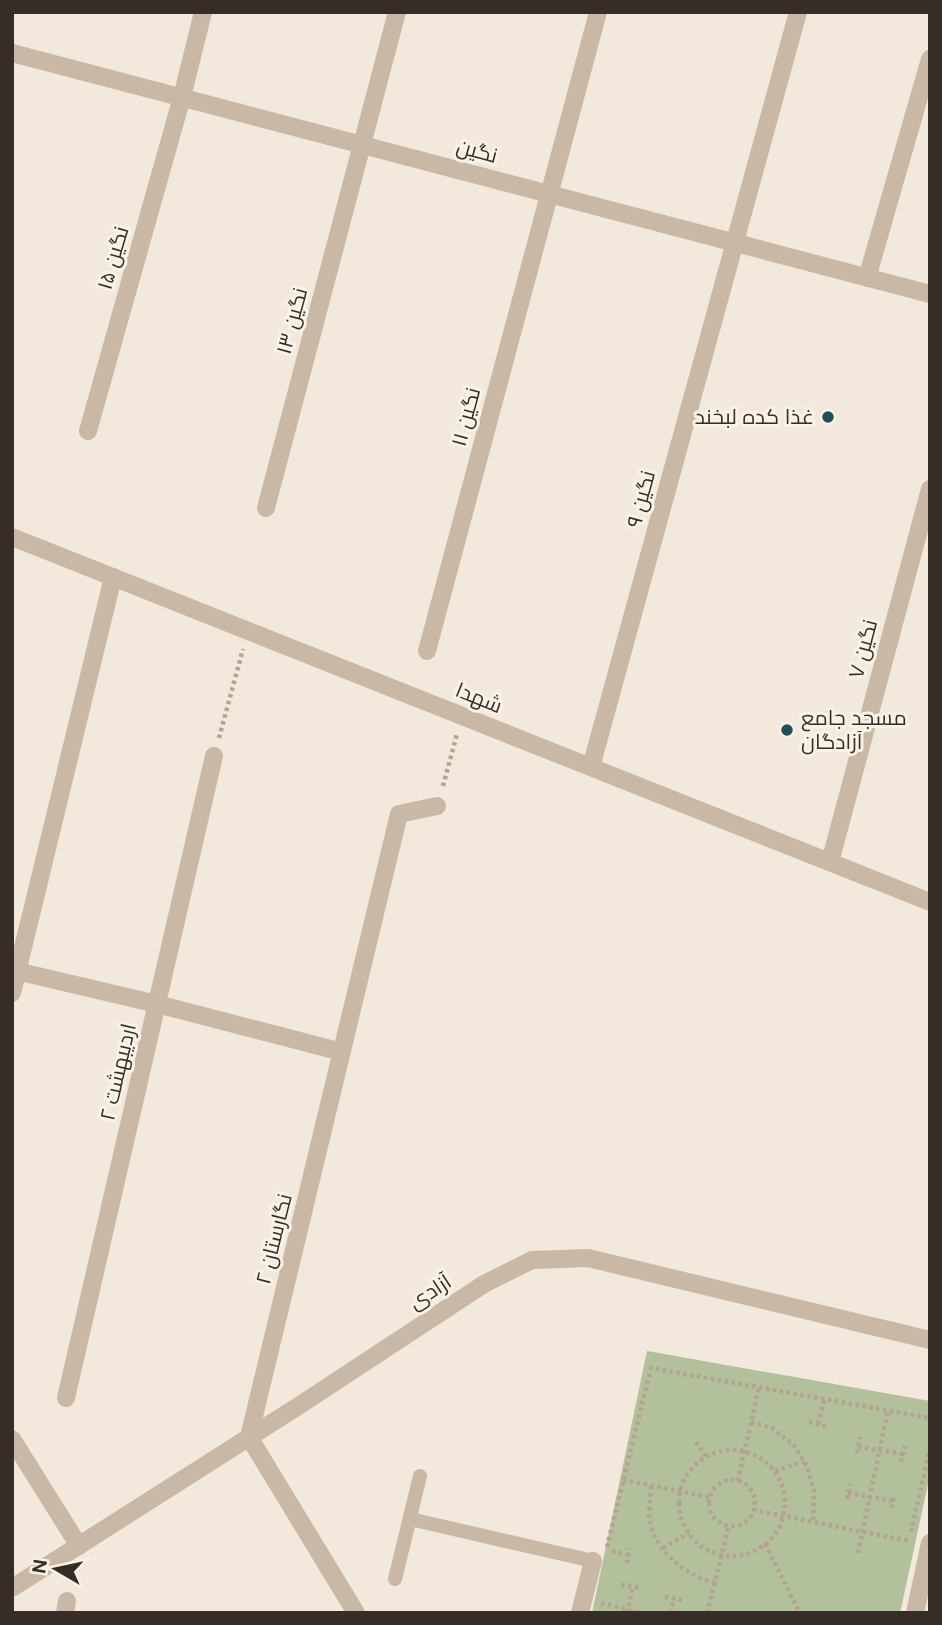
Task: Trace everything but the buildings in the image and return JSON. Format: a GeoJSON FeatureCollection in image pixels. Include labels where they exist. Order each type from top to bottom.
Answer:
{"type":"FeatureCollection","features":[{"type":"Feature","properties":{"kind":"street","name":"نگین ۱۵"},"geometry":{"type":"LineString","coordinates":[[88,431],[182,97],[203,12]]}},
{"type":"Feature","properties":{"kind":"street","name":"نگین ۱۳"},"geometry":{"type":"LineString","coordinates":[[265,508],[397,12]]}},
{"type":"Feature","properties":{"kind":"street","name":"نگین ۱۱"},"geometry":{"type":"LineString","coordinates":[[428,651],[598,12]]}},
{"type":"Feature","properties":{"kind":"street","name":"نگین ۹"},"geometry":{"type":"LineString","coordinates":[[591,767],[798,12]]}},
{"type":"Feature","properties":{"kind":"street","name":"نگین"},"geometry":{"type":"LineString","coordinates":[[12,53],[930,294]]}},
{"type":"Feature","properties":{"kind":"street"},"geometry":{"type":"LineString","coordinates":[[867,278],[930,59]]}},
{"type":"Feature","properties":{"kind":"street","name":"نگین ۷"},"geometry":{"type":"LineString","coordinates":[[830,862],[930,489]]}},
{"type":"Feature","properties":{"kind":"street","name":"شهدا"},"geometry":{"type":"LineString","coordinates":[[12,537],[930,902]]}},
{"type":"Feature","properties":{"kind":"street"},"geometry":{"type":"LineString","coordinates":[[12,993],[15,970],[113,577]]}},
{"type":"Feature","properties":{"kind":"street","name":"اردیبهشت ۲"},"geometry":{"type":"LineString","coordinates":[[66,1398],[214,756]]}},
{"type":"Feature","properties":{"kind":"street","name":"نگارستان ۲"},"geometry":{"type":"LineString","coordinates":[[249,1437],[399,814],[437,806]]}},
{"type":"Feature","properties":{"kind":"street"},"geometry":{"type":"LineString","coordinates":[[15,970],[342,1052]]}},
{"type":"Feature","properties":{"kind":"street","name":"آزادی"},"geometry":{"type":"LineString","coordinates":[[12,1588],[484,1284],[532,1259],[587,1258],[930,1340]]}},
{"type":"Feature","properties":{"kind":"street"},"geometry":{"type":"LineString","coordinates":[[249,1437],[356,1613]]}},
{"type":"Feature","properties":{"kind":"street"},"geometry":{"type":"LineString","coordinates":[[12,1439],[79,1546]]}},
{"type":"Feature","properties":{"kind":"street"},"geometry":{"type":"LineString","coordinates":[[915,1613],[929,1555]]}},
{"type":"Feature","properties":{"kind":"street"},"geometry":{"type":"LineString","coordinates":[[587,1607],[593,1561]]}},
{"type":"Feature","properties":{"kind":"lane"},"geometry":{"type":"LineString","coordinates":[[395,1579],[420,1476]]}},
{"type":"Feature","properties":{"kind":"lane"},"geometry":{"type":"LineString","coordinates":[[410,1519],[593,1561]]}},
{"type":"Feature","properties":{"kind":"path"},"geometry":{"type":"LineString","coordinates":[[214,756],[248,631]]}},
{"type":"Feature","properties":{"kind":"path"},"geometry":{"type":"LineString","coordinates":[[437,806],[462,716]]}},
{"type":"Feature","properties":{"kind":"path"},"geometry":{"type":"LineString","coordinates":[[628,1555],[606,1550],[651,1368],[930,1418]]}},
{"type":"Feature","properties":{"kind":"path"},"geometry":{"type":"LineString","coordinates":[[738,1481],[758,1387]]}},
{"type":"Feature","properties":{"kind":"path"},"geometry":{"type":"LineString","coordinates":[[818,1424],[825,1399]]}},
{"type":"Feature","properties":{"kind":"path"},"geometry":{"type":"LineString","coordinates":[[858,1553],[888,1410]]}},
{"type":"Feature","properties":{"kind":"path"},"geometry":{"type":"LineString","coordinates":[[751,1422],[772,1428],[793,1444],[804,1461],[814,1492],[813,1522]]}},
{"type":"Feature","properties":{"kind":"path"},"geometry":{"type":"LineString","coordinates":[[809,1422],[828,1427]]}},
{"type":"Feature","properties":{"kind":"path"},"geometry":{"type":"LineString","coordinates":[[856,1453],[860,1437]]}},
{"type":"Feature","properties":{"kind":"path"},"geometry":{"type":"LineString","coordinates":[[696,1442],[706,1457]]}},
{"type":"Feature","properties":{"kind":"path"},"geometry":{"type":"LineString","coordinates":[[901,1462],[905,1446]]}},
{"type":"Feature","properties":{"kind":"path"},"geometry":{"type":"LineString","coordinates":[[858,1447],[903,1454]]}},
{"type":"Feature","properties":{"kind":"path"},"geometry":{"type":"LineString","coordinates":[[730,1450],[744,1451],[762,1459],[775,1471],[782,1486],[785,1503],[783,1516],[774,1536],[765,1544],[744,1555],[722,1555],[708,1551],[689,1534],[679,1508],[680,1491],[687,1475],[706,1457],[730,1450]]}},
{"type":"Feature","properties":{"kind":"path"},"geometry":{"type":"LineString","coordinates":[[775,1471],[804,1461]]}},
{"type":"Feature","properties":{"kind":"path"},"geometry":{"type":"LineString","coordinates":[[623,1480],[710,1497]]}},
{"type":"Feature","properties":{"kind":"path"},"geometry":{"type":"LineString","coordinates":[[731,1480],[738,1481],[750,1489],[753,1510],[744,1522],[729,1526],[715,1519],[709,1505],[710,1497],[717,1485],[731,1480]]}},
{"type":"Feature","properties":{"kind":"path"},"geometry":{"type":"LineString","coordinates":[[850,1484],[847,1496],[894,1498],[892,1508]]}},
{"type":"Feature","properties":{"kind":"path"},"geometry":{"type":"LineString","coordinates":[[651,1486],[649,1516],[663,1548],[677,1566],[702,1580],[715,1583]]}},
{"type":"Feature","properties":{"kind":"path"},"geometry":{"type":"LineString","coordinates":[[753,1510],[909,1541]]}},
{"type":"Feature","properties":{"kind":"path"},"geometry":{"type":"LineString","coordinates":[[707,1613],[729,1526]]}},
{"type":"Feature","properties":{"kind":"path"},"geometry":{"type":"LineString","coordinates":[[663,1548],[689,1534]]}},
{"type":"Feature","properties":{"kind":"path"},"geometry":{"type":"LineString","coordinates":[[765,1544],[800,1613]]}},
{"type":"Feature","properties":{"kind":"path"},"geometry":{"type":"LineString","coordinates":[[627,1563],[629,1548]]}},
{"type":"Feature","properties":{"kind":"path"},"geometry":{"type":"LineString","coordinates":[[621,1585],[642,1588]]}},
{"type":"Feature","properties":{"kind":"path"},"geometry":{"type":"LineString","coordinates":[[627,1611],[633,1587]]}},
{"type":"Feature","properties":{"kind":"path"},"geometry":{"type":"LineString","coordinates":[[665,1597],[682,1600]]}},
{"type":"Feature","properties":{"kind":"path"},"geometry":{"type":"LineString","coordinates":[[671,1613],[674,1598]]}},
{"type":"Feature","properties":{"kind":"path"},"geometry":{"type":"LineString","coordinates":[[587,1607],[640,1613]]}},
{"type":"Feature","properties":{"kind":"green space"},"geometry":{"type":"Polygon","coordinates":[[[647,1351],[930,1401],[930,1475],[900,1613],[592,1613],[647,1351]]]}},
{"type":"Feature","properties":{"kind":"place","name":"غذا کده لبخند"},"geometry":{"type":"Point","coordinates":[828,417]}},
{"type":"Feature","properties":{"kind":"place","name":"مسجد جامع آزادگان"},"geometry":{"type":"Point","coordinates":[787,730]}}]}
